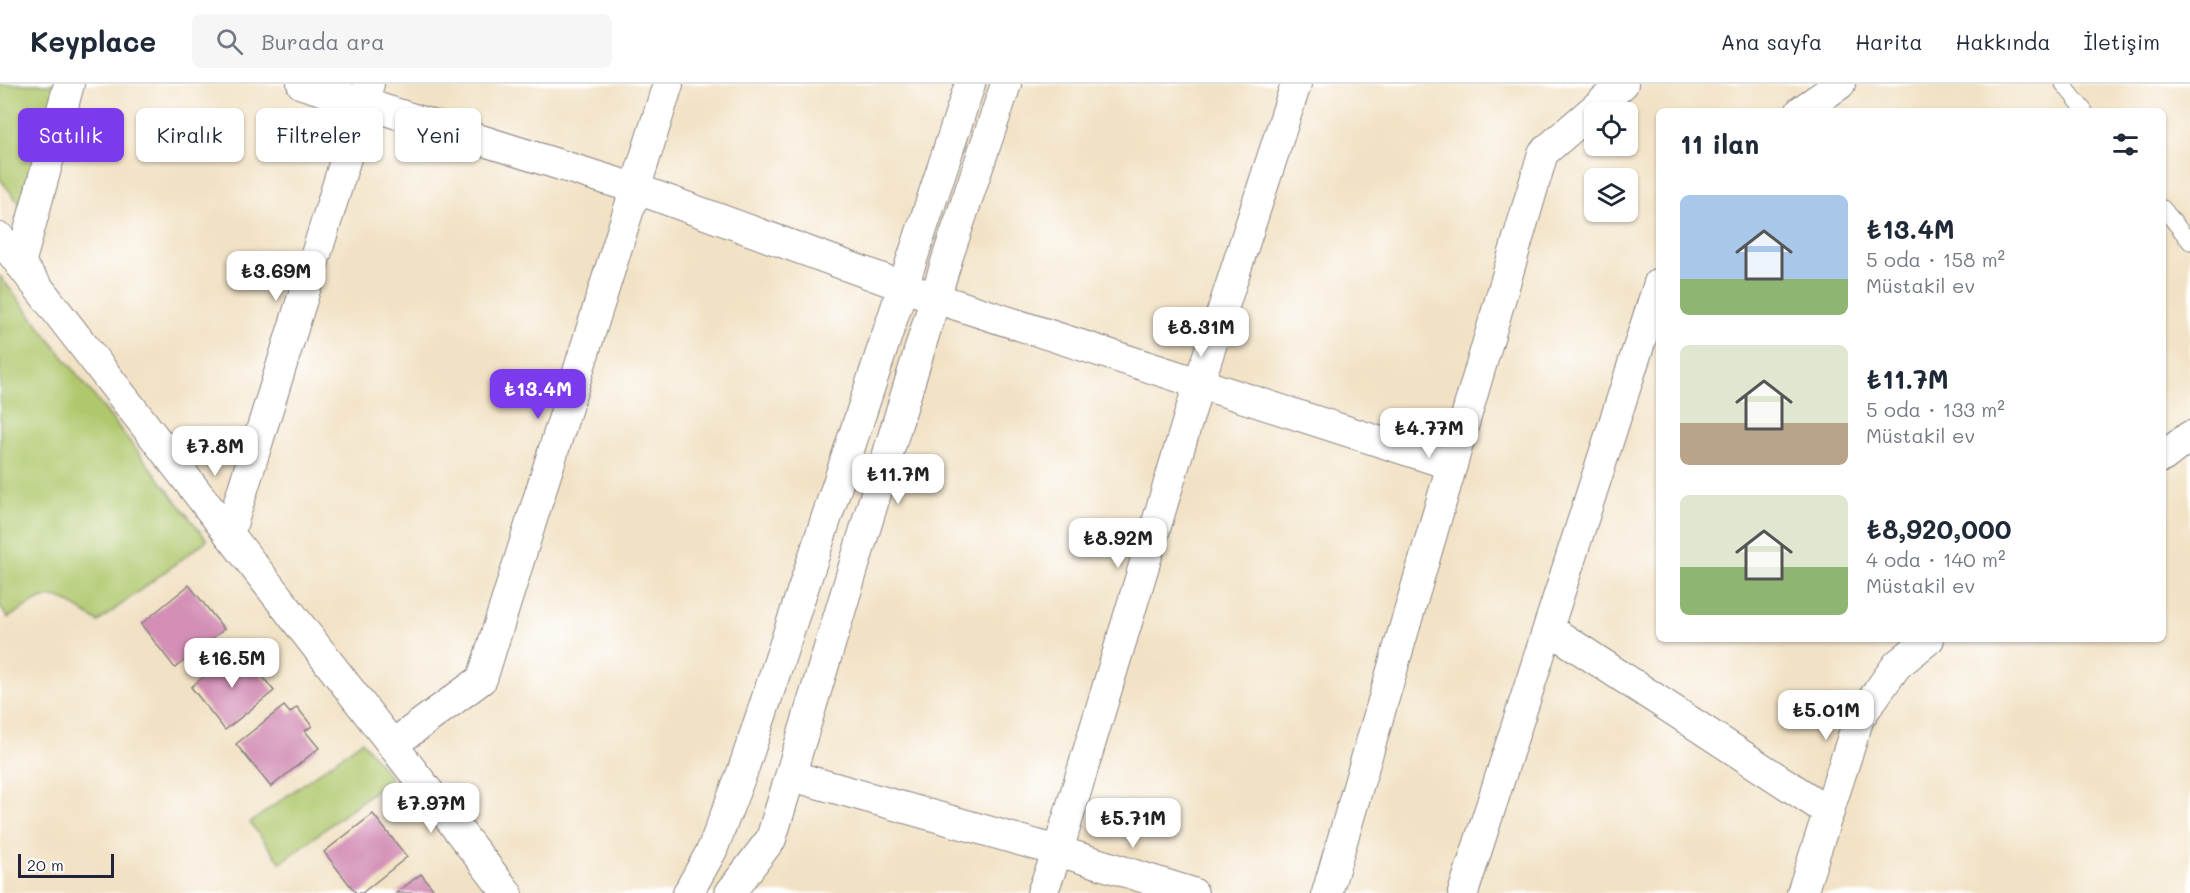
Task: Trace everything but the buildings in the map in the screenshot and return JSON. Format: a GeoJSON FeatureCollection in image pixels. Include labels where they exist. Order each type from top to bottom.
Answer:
{"type":"FeatureCollection","features":[{"type":"Feature","properties":{"kind":"street"},"geometry":{"type":"LineString","coordinates":[[20,264],[69,84]]}},
{"type":"Feature","properties":{"kind":"street"},"geometry":{"type":"LineString","coordinates":[[302,84],[366,94],[637,189],[935,298],[1452,465]]}},
{"type":"Feature","properties":{"kind":"street"},"geometry":{"type":"LineString","coordinates":[[392,745],[482,679],[668,84]]}},
{"type":"Feature","properties":{"kind":"street"},"geometry":{"type":"LineString","coordinates":[[688,893],[712,850],[743,770],[970,84]]}},
{"type":"Feature","properties":{"kind":"street"},"geometry":{"type":"LineString","coordinates":[[730,893],[771,839],[792,776],[935,298],[1006,84]]}},
{"type":"Feature","properties":{"kind":"street"},"geometry":{"type":"LineString","coordinates":[[1042,893],[1059,851],[1199,383],[1296,84]]}},
{"type":"Feature","properties":{"kind":"street"},"geometry":{"type":"LineString","coordinates":[[1327,893],[1543,153],[1623,84]]}},
{"type":"Feature","properties":{"kind":"street"},"geometry":{"type":"LineString","coordinates":[[1805,108],[1839,84]]}},
{"type":"Feature","properties":{"kind":"street"},"geometry":{"type":"LineString","coordinates":[[229,534],[366,94]]}},
{"type":"Feature","properties":{"kind":"street"},"geometry":{"type":"LineString","coordinates":[[0,238],[507,893]]}},
{"type":"Feature","properties":{"kind":"street"},"geometry":{"type":"LineString","coordinates":[[1463,893],[1549,629],[1648,365],[1656,305]]}},
{"type":"Feature","properties":{"kind":"street"},"geometry":{"type":"LineString","coordinates":[[2166,455],[2190,436]]}},
{"type":"Feature","properties":{"kind":"street"},"geometry":{"type":"LineString","coordinates":[[1549,629],[1828,812]]}},
{"type":"Feature","properties":{"kind":"street"},"geometry":{"type":"LineString","coordinates":[[1802,893],[1859,718],[1897,665],[1925,642]]}},
{"type":"Feature","properties":{"kind":"street"},"geometry":{"type":"LineString","coordinates":[[792,776],[1059,851],[1193,893]]}},
{"type":"Feature","properties":{"kind":"lane"},"geometry":{"type":"LineString","coordinates":[[2063,84],[2083,108]]}},
{"type":"Feature","properties":{"kind":"lane"},"geometry":{"type":"LineString","coordinates":[[2166,212],[2190,242]]}},
{"type":"Feature","properties":{"kind":"green space"},"geometry":{"type":"Polygon","coordinates":[[[0,84],[65,84],[57,108],[18,108],[18,162],[39,162],[23,208],[0,179],[0,84]]]}},
{"type":"Feature","properties":{"kind":"green space"},"geometry":{"type":"Polygon","coordinates":[[[0,276],[207,540],[98,622],[72,604],[54,597],[36,601],[8,618],[0,607],[0,276]]]}},
{"type":"Feature","properties":{"kind":"green space"},"geometry":{"type":"Polygon","coordinates":[[[362,741],[391,778],[281,863],[250,823],[362,741]]]}}]}
